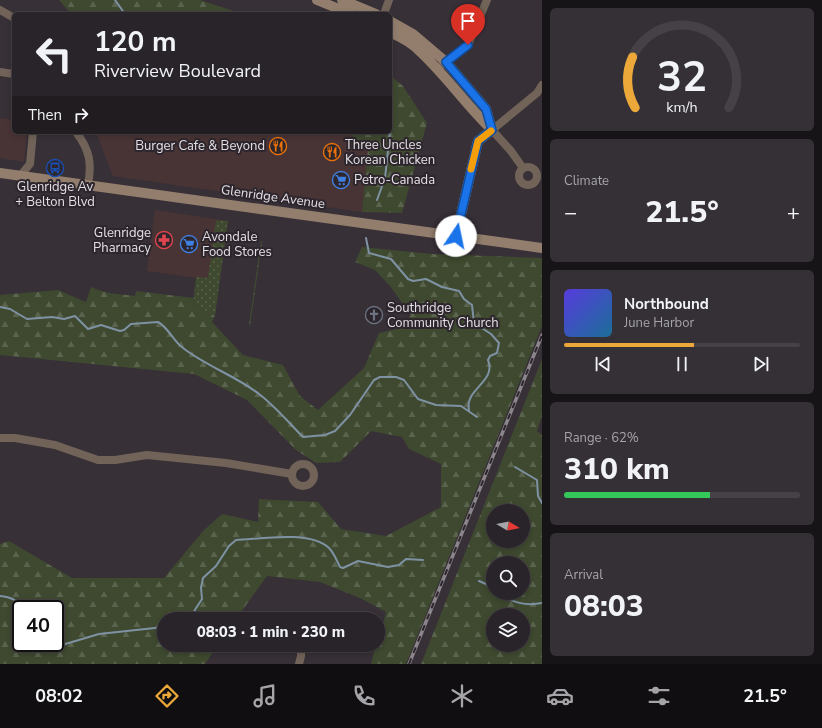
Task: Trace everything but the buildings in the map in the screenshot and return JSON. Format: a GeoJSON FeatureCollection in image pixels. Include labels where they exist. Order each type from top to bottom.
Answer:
{"type":"FeatureCollection","features":[{"type":"Feature","properties":{"kind":"main road"},"geometry":{"type":"LineString","coordinates":[[317,0],[346,12]]}},
{"type":"Feature","properties":{"kind":"main road"},"geometry":{"type":"LineString","coordinates":[[342,0],[371,12]]}},
{"type":"Feature","properties":{"kind":"main road"},"geometry":{"type":"LineString","coordinates":[[392,22],[413,34],[446,62],[486,109],[492,130]]}},
{"type":"Feature","properties":{"kind":"main road"},"geometry":{"type":"LineString","coordinates":[[392,33],[413,45],[438,68],[477,116],[492,130]]}},
{"type":"Feature","properties":{"kind":"main road"},"geometry":{"type":"LineString","coordinates":[[456,236],[478,141],[492,130]]}},
{"type":"Feature","properties":{"kind":"main road","name":"Glenridge Avenue"},"geometry":{"type":"LineString","coordinates":[[0,173],[542,248]]}},
{"type":"Feature","properties":{"kind":"street"},"geometry":{"type":"LineString","coordinates":[[385,12],[389,0]]}},
{"type":"Feature","properties":{"kind":"street"},"geometry":{"type":"LineString","coordinates":[[438,68],[468,45],[487,0]]}},
{"type":"Feature","properties":{"kind":"street"},"geometry":{"type":"LineString","coordinates":[[0,10],[12,17]]}},
{"type":"Feature","properties":{"kind":"street"},"geometry":{"type":"LineString","coordinates":[[0,72],[12,74]]}},
{"type":"Feature","properties":{"kind":"street"},"geometry":{"type":"LineString","coordinates":[[523,168],[511,151],[492,130],[537,93],[542,85]]}},
{"type":"Feature","properties":{"kind":"street"},"geometry":{"type":"LineString","coordinates":[[20,176],[30,164],[33,134]]}},
{"type":"Feature","properties":{"kind":"street"},"geometry":{"type":"LineString","coordinates":[[78,134],[84,142],[92,168],[88,185]]}},
{"type":"Feature","properties":{"kind":"street"},"geometry":{"type":"LineString","coordinates":[[0,438],[15,438],[55,445],[98,460],[115,460],[147,455],[226,463],[292,474]]}},
{"type":"Feature","properties":{"kind":"street"},"geometry":{"type":"LineString","coordinates":[[299,664],[301,652]]}},
{"type":"Feature","properties":{"kind":"shaded area"},"geometry":{"type":"Polygon","coordinates":[[[0,118],[12,120],[12,134],[27,134],[24,162],[0,158],[0,118]]]}},
{"type":"Feature","properties":{"kind":"shaded area"},"geometry":{"type":"Polygon","coordinates":[[[97,134],[349,134],[368,149],[362,212],[113,176],[97,134]]]}},
{"type":"Feature","properties":{"kind":"shaded area"},"geometry":{"type":"Polygon","coordinates":[[[155,210],[228,221],[218,281],[147,271],[155,210]]]}},
{"type":"Feature","properties":{"kind":"green space"},"geometry":{"type":"Polygon","coordinates":[[[59,0],[200,0],[237,12],[69,12],[59,0]]]}},
{"type":"Feature","properties":{"kind":"green space"},"geometry":{"type":"Polygon","coordinates":[[[392,77],[403,86],[427,123],[402,213],[362,212],[368,149],[349,134],[392,134],[392,77]]]}},
{"type":"Feature","properties":{"kind":"green space"},"geometry":{"type":"Polygon","coordinates":[[[216,220],[228,221],[215,316],[193,304],[196,277],[208,278],[216,220]]]}},
{"type":"Feature","properties":{"kind":"green space"},"geometry":{"type":"Polygon","coordinates":[[[261,241],[262,242],[250,326],[249,325],[261,241]]]}},
{"type":"Feature","properties":{"kind":"green space"},"geometry":{"type":"Polygon","coordinates":[[[362,247],[432,254],[542,258],[542,326],[406,664],[371,664],[374,652],[385,652],[386,612],[362,599],[320,582],[267,576],[241,612],[157,612],[157,652],[213,652],[205,664],[0,664],[0,544],[9,541],[72,578],[164,578],[203,531],[222,514],[258,522],[259,499],[318,502],[341,529],[386,536],[441,507],[441,464],[409,449],[402,437],[371,431],[340,462],[316,463],[296,450],[247,400],[194,374],[0,355],[0,295],[58,290],[86,302],[91,287],[107,292],[135,296],[136,291],[194,298],[193,304],[215,316],[212,322],[243,355],[283,365],[300,396],[318,410],[364,368],[379,333],[401,328],[411,315],[390,286],[375,270],[355,262],[362,247]]]}},
{"type":"Feature","properties":{"kind":"green space"},"geometry":{"type":"Polygon","coordinates":[[[542,359],[542,416],[537,431],[542,435],[542,664],[421,664],[542,359]]]}},
{"type":"Feature","properties":{"kind":"waterway"},"geometry":{"type":"LineString","coordinates":[[115,0],[124,12]]}},
{"type":"Feature","properties":{"kind":"waterway"},"geometry":{"type":"LineString","coordinates":[[377,200],[385,178],[390,134]]}},
{"type":"Feature","properties":{"kind":"waterway"},"geometry":{"type":"LineString","coordinates":[[366,238],[369,253],[391,259],[408,279],[413,281],[426,279],[442,287],[459,291],[464,299],[472,305],[474,323],[491,334],[499,343],[497,353],[490,356],[488,360],[490,368],[485,380],[471,396],[469,410]]}},
{"type":"Feature","properties":{"kind":"waterway"},"geometry":{"type":"LineString","coordinates":[[0,307],[10,309],[27,319],[52,317],[64,319],[75,316],[88,329],[101,325],[120,331],[124,330],[131,324],[158,322],[180,345],[192,354],[259,394],[303,437],[325,435],[335,431],[350,415],[374,380],[380,377],[396,377],[404,380],[418,399],[436,405],[461,406],[477,417]]}},
{"type":"Feature","properties":{"kind":"waterway"},"geometry":{"type":"LineString","coordinates":[[515,467],[537,480],[538,496],[542,503]]}},
{"type":"Feature","properties":{"kind":"waterway"},"geometry":{"type":"LineString","coordinates":[[194,612],[202,599],[201,588],[203,578],[216,566],[229,546],[236,540],[271,537],[297,537],[310,539],[320,542],[329,548],[340,567],[343,568],[358,561],[388,567],[399,565],[406,559],[423,560]]}},
{"type":"Feature","properties":{"kind":"waterway"},"geometry":{"type":"LineString","coordinates":[[479,581],[486,584]]}},
{"type":"Feature","properties":{"kind":"waterway"},"geometry":{"type":"LineString","coordinates":[[0,596],[14,600]]}},
{"type":"Feature","properties":{"kind":"waterway"},"geometry":{"type":"LineString","coordinates":[[512,600],[525,604],[542,603]]}},
{"type":"Feature","properties":{"kind":"waterway"},"geometry":{"type":"LineString","coordinates":[[64,644],[99,634],[157,628]]}},
{"type":"Feature","properties":{"kind":"railway"},"geometry":{"type":"LineString","coordinates":[[409,664],[542,335]]}},
{"type":"Feature","properties":{"kind":"slow traffic"},"geometry":{"type":"LineString","coordinates":[[471,169],[478,141],[491,131]]}},
{"type":"Feature","properties":{"kind":"place","name":"Burger Cafe & Beyond"},"geometry":{"type":"Point","coordinates":[278,146]}},
{"type":"Feature","properties":{"kind":"place","name":"Three Uncles Korean Chicken"},"geometry":{"type":"Point","coordinates":[332,152]}},
{"type":"Feature","properties":{"kind":"place","name":"Glenridge Av + Belton Blvd"},"geometry":{"type":"Point","coordinates":[55,168]}},
{"type":"Feature","properties":{"kind":"place","name":"Petro-Canada"},"geometry":{"type":"Point","coordinates":[341,180]}},
{"type":"Feature","properties":{"kind":"place","name":"Glenridge Pharmacy"},"geometry":{"type":"Point","coordinates":[164,240]}},
{"type":"Feature","properties":{"kind":"place","name":"Avondale Food Stores"},"geometry":{"type":"Point","coordinates":[189,244]}},
{"type":"Feature","properties":{"kind":"place","name":"Southridge Community Church"},"geometry":{"type":"Point","coordinates":[374,315]}},
{"type":"Feature","properties":{"kind":"route"},"geometry":{"type":"LineString","coordinates":[[456,236],[463,199],[478,141],[492,130],[486,109],[446,62],[468,45]]}}]}
